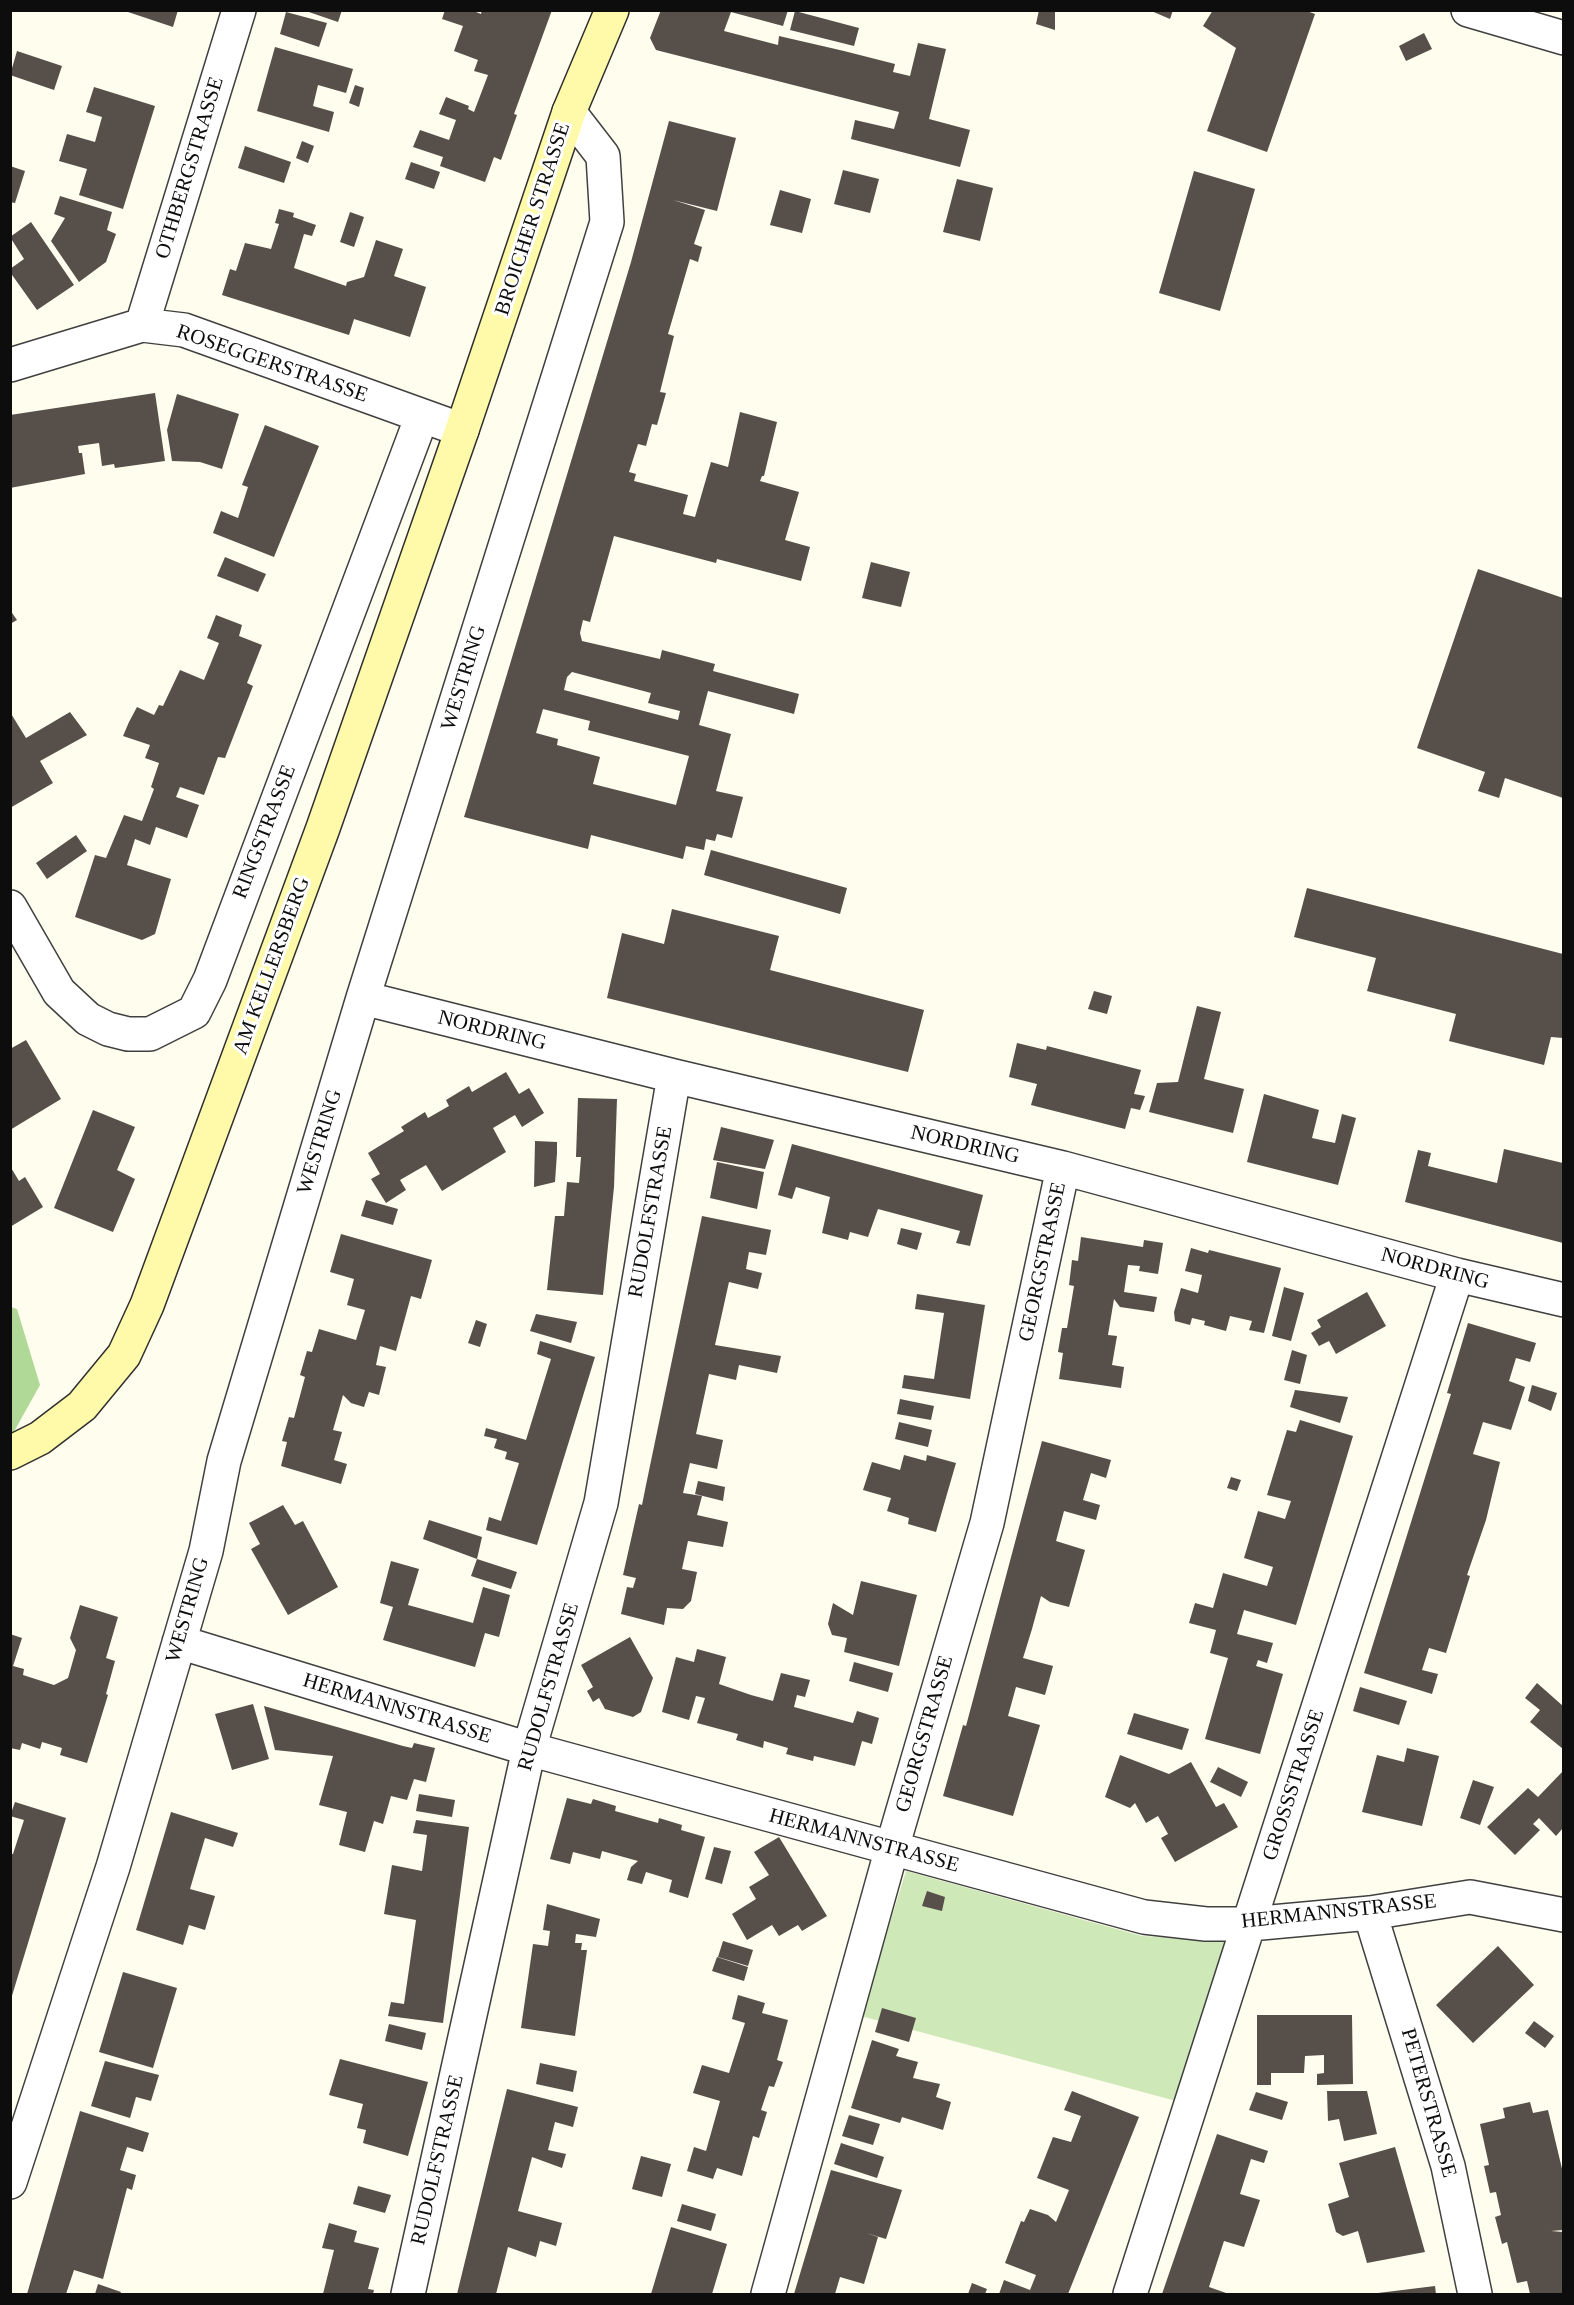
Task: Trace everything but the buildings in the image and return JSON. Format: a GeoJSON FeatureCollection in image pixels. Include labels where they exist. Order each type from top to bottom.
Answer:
{"type":"FeatureCollection","features":[{"type":"Feature","properties":{"kind":"main road","name":"BROICHER STRASSE"},"geometry":{"type":"LineString","coordinates":[[462,430],[569,112],[612,10]]}},
{"type":"Feature","properties":{"kind":"main road","name":"AM KELLERSBERG"},"geometry":{"type":"LineString","coordinates":[[10,1453],[40,1438],[82,1407],[124,1355],[147,1305],[323,828],[462,430]]}},
{"type":"Feature","properties":{"kind":"street","name":"OTHBERGSTRASSE"},"geometry":{"type":"LineString","coordinates":[[142,325],[239,10]]}},
{"type":"Feature","properties":{"kind":"street"},"geometry":{"type":"LineString","coordinates":[[1468,10],[1563,38]]}},
{"type":"Feature","properties":{"kind":"street","name":"WESTRING"},"geometry":{"type":"LineString","coordinates":[[10,2182],[112,1867],[206,1551],[224,1461],[363,998],[607,222],[603,156],[569,112]]}},
{"type":"Feature","properties":{"kind":"street","name":"ROSEGGERSTRASSE"},"geometry":{"type":"LineString","coordinates":[[10,365],[142,325],[184,330],[462,430]]}},
{"type":"Feature","properties":{"kind":"street","name":"RINGSTRASSE"},"geometry":{"type":"LineString","coordinates":[[10,907],[59,992],[88,1019],[108,1029],[128,1034],[150,1034],[194,1012],[210,980],[422,416]]}},
{"type":"Feature","properties":{"kind":"street","name":"NORDRING"},"geometry":{"type":"LineString","coordinates":[[363,998],[674,1076],[1063,1168],[1457,1275],[1563,1300]]}},
{"type":"Feature","properties":{"kind":"street","name":"RUDOLFSTRASSE"},"geometry":{"type":"LineString","coordinates":[[408,2295],[529,1749],[601,1503],[674,1076]]}},
{"type":"Feature","properties":{"kind":"street","name":"GEORGSTRASSE"},"geometry":{"type":"LineString","coordinates":[[768,2295],[892,1848],[987,1523],[1063,1168]]}},
{"type":"Feature","properties":{"kind":"street","name":"GROSSSTRASSE"},"geometry":{"type":"LineString","coordinates":[[1130,2295],[1457,1275]]}},
{"type":"Feature","properties":{"kind":"street","name":"HERMANNSTRASSE"},"geometry":{"type":"LineString","coordinates":[[179,1642],[529,1749],[1144,1917],[1206,1924],[1250,1924],[1370,1913],[1470,1897],[1562,1912]]}},
{"type":"Feature","properties":{"kind":"street","name":"PETERSTRASSE"},"geometry":{"type":"LineString","coordinates":[[1370,1913],[1448,2166],[1475,2295]]}},
{"type":"Feature","properties":{"kind":"green space"},"geometry":{"type":"Polygon","coordinates":[[[11,1307],[17,1309],[40,1385],[11,1437],[11,1307]]]}},
{"type":"Feature","properties":{"kind":"green space"},"geometry":{"type":"Polygon","coordinates":[[[906,1871],[1142,1936],[1229,1941],[1176,2101],[861,2016],[906,1871]]]}}]}
